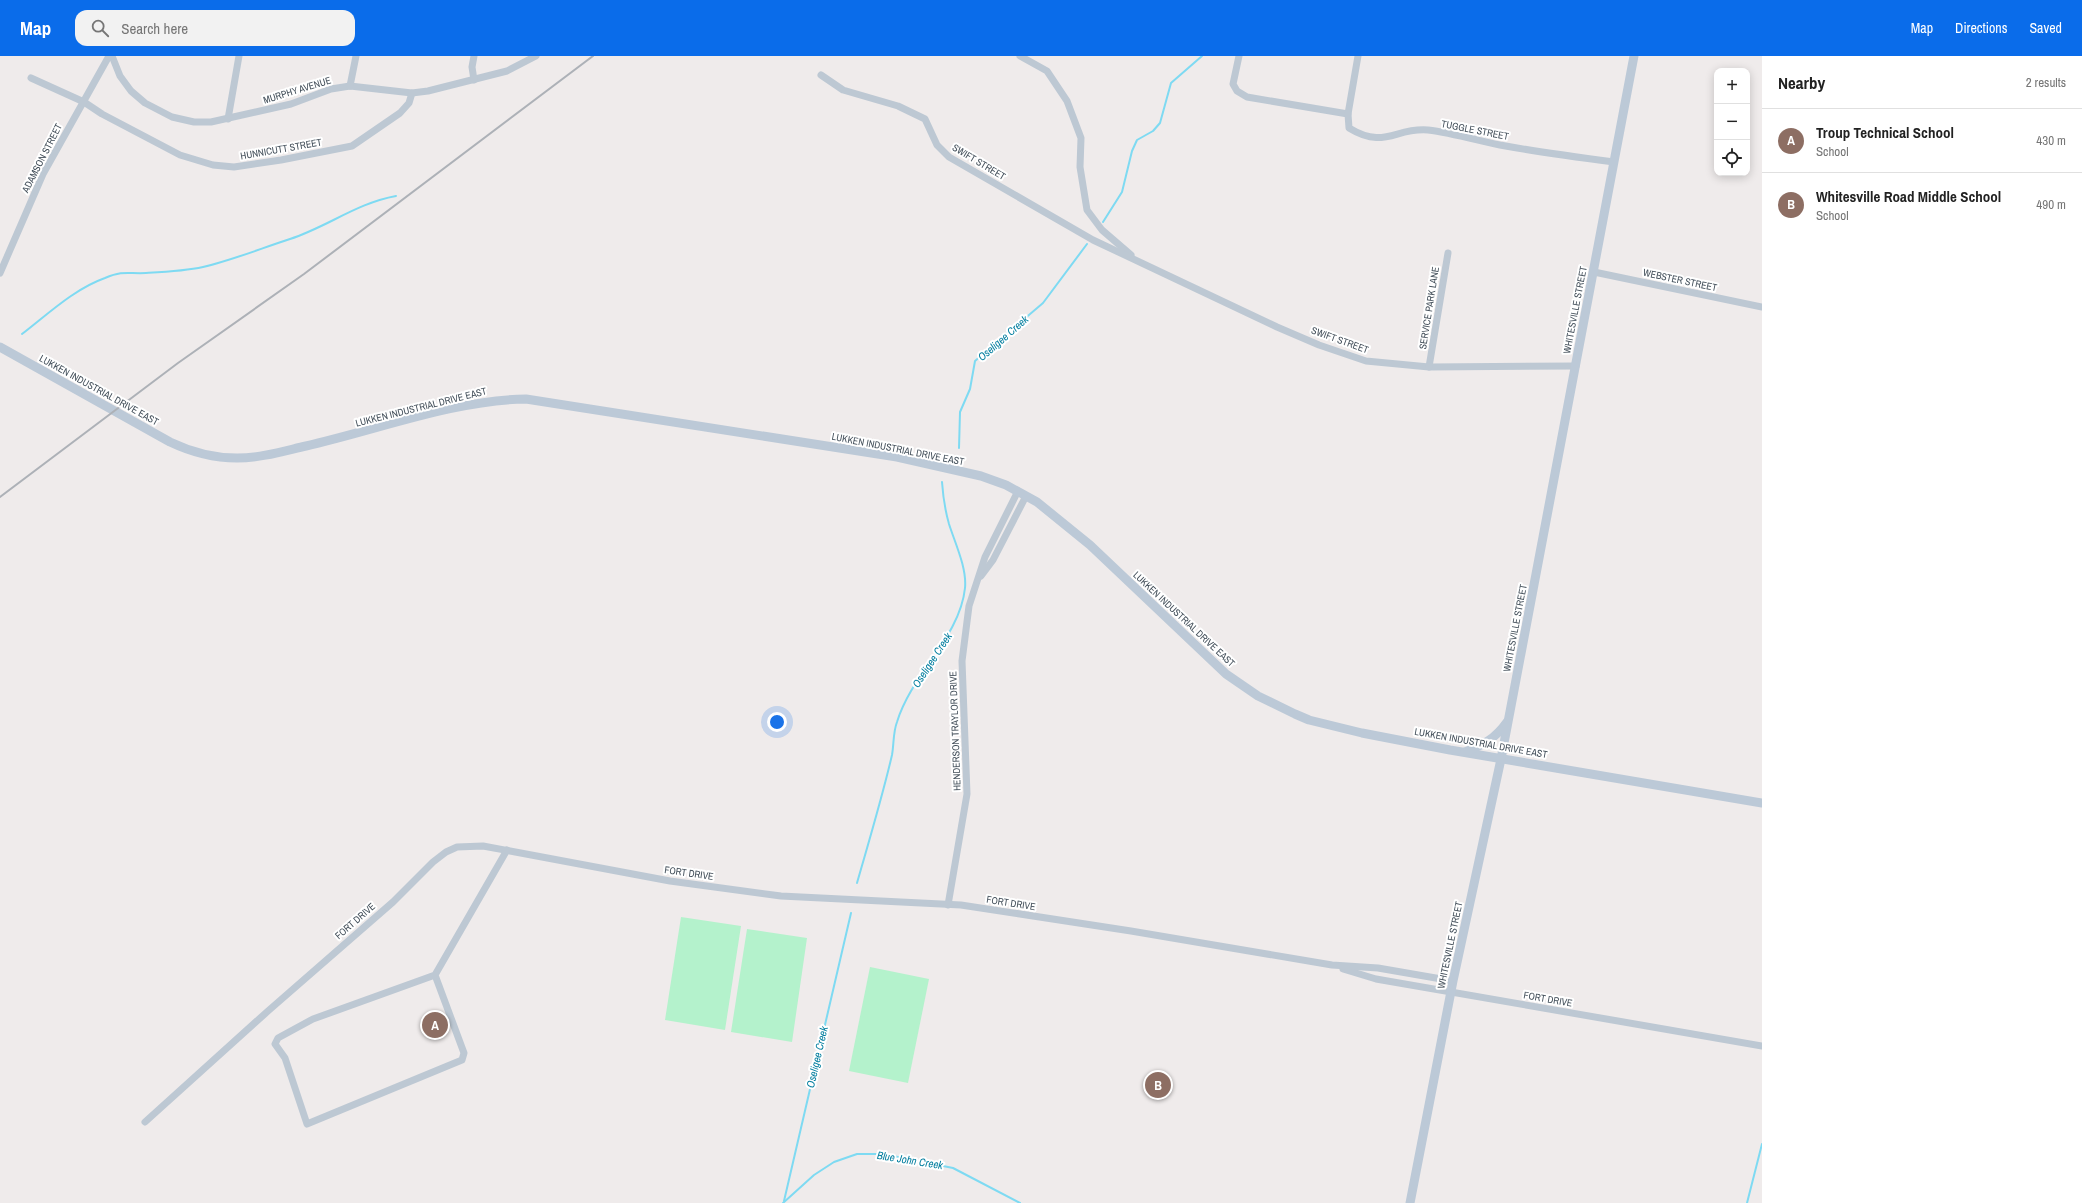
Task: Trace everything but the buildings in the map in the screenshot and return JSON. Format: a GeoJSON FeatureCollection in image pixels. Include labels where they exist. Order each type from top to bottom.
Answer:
{"type":"FeatureCollection","features":[{"type":"Feature","properties":{"kind":"main road","name":"WHITESVILLE STREET"},"geometry":{"type":"LineString","coordinates":[[1410,1203],[1453,981],[1502,759],[1634,56]]}},
{"type":"Feature","properties":{"kind":"main road","name":"LUKKEN INDUSTRIAL DRIVE EAST"},"geometry":{"type":"LineString","coordinates":[[0,347],[170,442],[191,451],[214,456],[248,458],[339,439],[480,403],[504,399],[526,399],[897,457],[975,475],[1018,491],[1037,502],[1090,546],[1215,665],[1258,696],[1309,720],[1362,733],[1502,759],[1762,803]]}},
{"type":"Feature","properties":{"kind":"main road"},"geometry":{"type":"LineString","coordinates":[[1464,752],[1484,745],[1496,736],[1510,718]]}},
{"type":"Feature","properties":{"kind":"street","name":"ADAMSON STREET"},"geometry":{"type":"LineString","coordinates":[[0,273],[44,174],[111,56]]}},
{"type":"Feature","properties":{"kind":"street","name":"MURPHY AVENUE"},"geometry":{"type":"LineString","coordinates":[[111,56],[120,76],[131,91],[145,103],[172,118],[194,122],[228,119],[291,104],[331,89],[350,86],[412,93],[474,80],[507,71],[536,56]]}},
{"type":"Feature","properties":{"kind":"street"},"geometry":{"type":"LineString","coordinates":[[228,119],[239,56]]}},
{"type":"Feature","properties":{"kind":"street"},"geometry":{"type":"LineString","coordinates":[[350,86],[356,56]]}},
{"type":"Feature","properties":{"kind":"street"},"geometry":{"type":"LineString","coordinates":[[474,56],[472,67],[474,80]]}},
{"type":"Feature","properties":{"kind":"street","name":"SWIFT STREET"},"geometry":{"type":"LineString","coordinates":[[1020,56],[1046,71],[1073,114],[1081,138],[1080,167],[1087,210],[1102,230],[1138,261]]}},
{"type":"Feature","properties":{"kind":"street"},"geometry":{"type":"LineString","coordinates":[[1239,56],[1233,84],[1237,91],[1254,98],[1348,114]]}},
{"type":"Feature","properties":{"kind":"street","name":"TUGGLE STREET"},"geometry":{"type":"LineString","coordinates":[[1358,56],[1348,114],[1349,128],[1361,136],[1383,139],[1405,133],[1427,130],[1552,155],[1614,162]]}},
{"type":"Feature","properties":{"kind":"street","name":"SWIFT STREET"},"geometry":{"type":"LineString","coordinates":[[821,75],[843,90],[898,106],[925,119],[937,145],[949,157],[1094,240],[1277,327],[1319,345],[1366,361],[1429,366],[1576,366]]}},
{"type":"Feature","properties":{"kind":"street","name":"HUNNICUTT STREET"},"geometry":{"type":"LineString","coordinates":[[31,78],[84,102],[102,114],[180,155],[213,165],[234,167],[281,160],[352,146],[400,113],[409,103],[412,93]]}},
{"type":"Feature","properties":{"kind":"street","name":"SERVICE PARK LANE"},"geometry":{"type":"LineString","coordinates":[[1429,366],[1448,252]]}},
{"type":"Feature","properties":{"kind":"street","name":"WEBSTER STREET"},"geometry":{"type":"LineString","coordinates":[[1594,272],[1762,307]]}},
{"type":"Feature","properties":{"kind":"street","name":"HENDERSON TRAYLOR DRIVE"},"geometry":{"type":"LineString","coordinates":[[948,905],[967,794],[962,661],[969,606],[985,557],[1018,491]]}},
{"type":"Feature","properties":{"kind":"street","name":"HENDERSON TRAYLOR DRIVE"},"geometry":{"type":"LineString","coordinates":[[977,580],[993,560],[1026,496]]}},
{"type":"Feature","properties":{"kind":"street","name":"FORT DRIVE"},"geometry":{"type":"LineString","coordinates":[[145,1122],[392,902],[433,862],[446,852],[457,847],[483,846],[670,881],[781,896],[948,905],[1131,931],[1332,965],[1378,968],[1453,981]]}},
{"type":"Feature","properties":{"kind":"street"},"geometry":{"type":"LineString","coordinates":[[435,975],[464,1053],[462,1060],[307,1124],[285,1058],[275,1044],[278,1038],[313,1019],[435,975],[507,850]]}},
{"type":"Feature","properties":{"kind":"street","name":"FORT DRIVE"},"geometry":{"type":"LineString","coordinates":[[1332,965],[1376,979],[1762,1046]]}},
{"type":"Feature","properties":{"kind":"green space"},"geometry":{"type":"Polygon","coordinates":[[[681,917],[741,926],[725,1030],[665,1020],[681,917]]]}},
{"type":"Feature","properties":{"kind":"green space"},"geometry":{"type":"Polygon","coordinates":[[[747,929],[807,938],[792,1042],[731,1032],[747,929]]]}},
{"type":"Feature","properties":{"kind":"green space"},"geometry":{"type":"Polygon","coordinates":[[[870,967],[929,979],[908,1083],[849,1071],[870,967]]]}},
{"type":"Feature","properties":{"kind":"waterway","name":"Oseligee Creek"},"geometry":{"type":"LineString","coordinates":[[1103,222],[1122,192],[1132,151],[1137,140],[1153,131],[1160,123],[1171,83],[1202,56]]}},
{"type":"Feature","properties":{"kind":"waterway"},"geometry":{"type":"LineString","coordinates":[[22,334],[72,295],[111,276],[122,273],[182,270],[214,264],[304,234],[368,204],[396,196]]}},
{"type":"Feature","properties":{"kind":"waterway","name":"Oseligee Creek"},"geometry":{"type":"LineString","coordinates":[[959,448],[960,412],[970,389],[975,361],[1043,303],[1087,244]]}},
{"type":"Feature","properties":{"kind":"waterway","name":"Oseligee Creek"},"geometry":{"type":"LineString","coordinates":[[857,883],[892,755],[897,722],[913,687],[954,623],[961,606],[965,588],[964,572],[944,503],[942,482]]}},
{"type":"Feature","properties":{"kind":"waterway","name":"Oseligee Creek"},"geometry":{"type":"LineString","coordinates":[[784,1201],[851,913]]}},
{"type":"Feature","properties":{"kind":"waterway"},"geometry":{"type":"LineString","coordinates":[[1747,1203],[1762,1144]]}},
{"type":"Feature","properties":{"kind":"waterway","name":"Blue John Creek"},"geometry":{"type":"LineString","coordinates":[[783,1203],[814,1175],[834,1162],[857,1154],[883,1154],[953,1168],[1020,1203]]}},
{"type":"Feature","properties":{"kind":"railway"},"geometry":{"type":"LineString","coordinates":[[0,497],[178,363],[304,274],[593,56]]}},
{"type":"Feature","properties":{"kind":"place","name":"Troup Technical School"},"geometry":{"type":"Point","coordinates":[435,1025]}},
{"type":"Feature","properties":{"kind":"place","name":"Whitesville Road Middle School"},"geometry":{"type":"Point","coordinates":[1158,1085]}}]}
